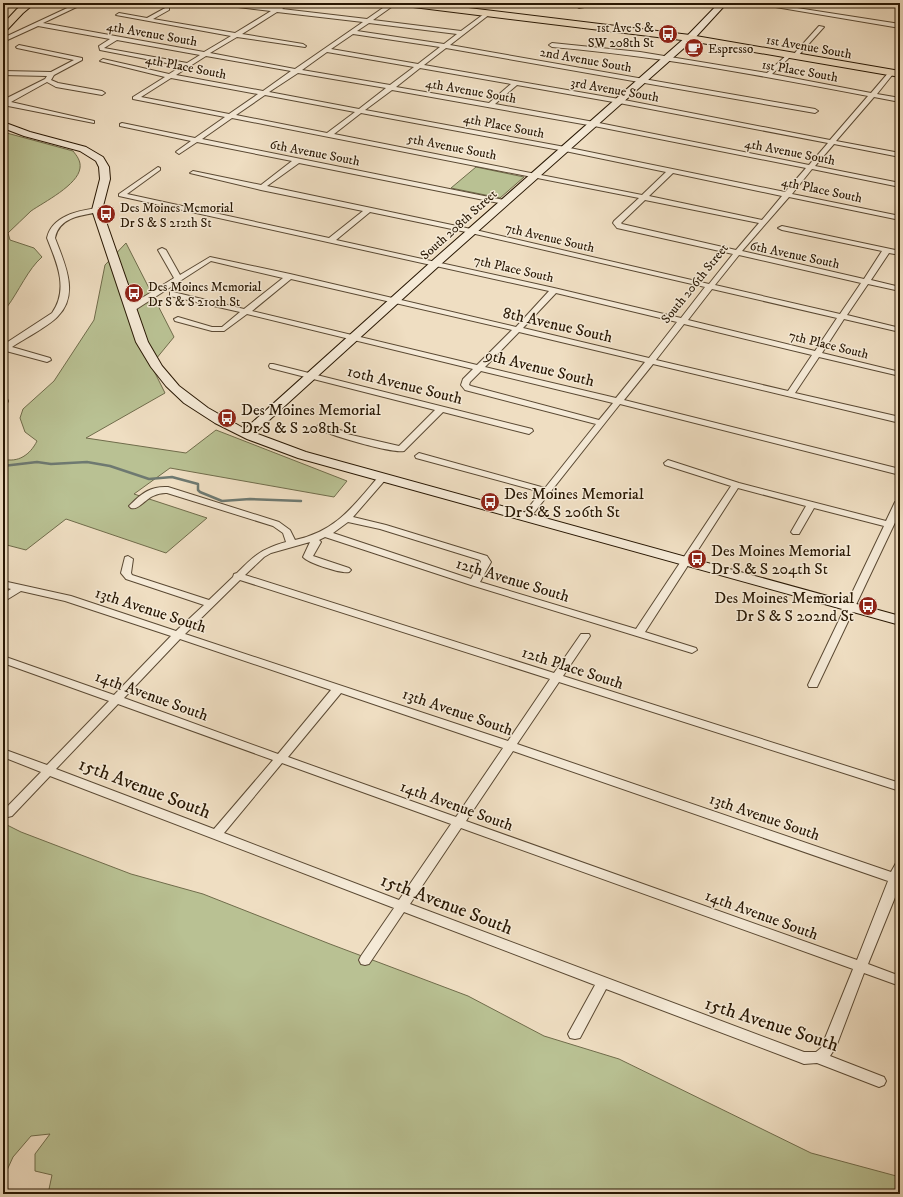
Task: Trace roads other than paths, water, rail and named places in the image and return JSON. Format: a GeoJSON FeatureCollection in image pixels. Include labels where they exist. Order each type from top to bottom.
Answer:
{"type":"FeatureCollection","features":[{"type":"Feature","properties":{"kind":"main road"},"geometry":{"type":"LineString","coordinates":[[3,29],[20,11],[31,3]]}},
{"type":"Feature","properties":{"kind":"main road","name":"1st Avenue South"},"geometry":{"type":"LineString","coordinates":[[405,3],[438,5],[488,13],[690,38],[896,74]]}},
{"type":"Feature","properties":{"kind":"main road","name":"South 208th Street"},"geometry":{"type":"LineString","coordinates":[[247,434],[471,231],[644,80],[690,38],[723,3]]}},
{"type":"Feature","properties":{"kind":"main road"},"geometry":{"type":"LineString","coordinates":[[3,125],[27,134],[82,149],[100,159],[104,166],[105,179],[96,210],[132,308],[142,342],[150,357],[174,389],[193,404],[220,420],[275,446],[900,621]]}},
{"type":"Feature","properties":{"kind":"street"},"geometry":{"type":"LineString","coordinates":[[3,40],[82,3]]}},
{"type":"Feature","properties":{"kind":"street"},"geometry":{"type":"LineString","coordinates":[[222,3],[463,33]]}},
{"type":"Feature","properties":{"kind":"street"},"geometry":{"type":"LineString","coordinates":[[170,76],[287,3]]}},
{"type":"Feature","properties":{"kind":"street"},"geometry":{"type":"LineString","coordinates":[[179,152],[394,3]]}},
{"type":"Feature","properties":{"kind":"street"},"geometry":{"type":"LineString","coordinates":[[579,6],[603,3]]}},
{"type":"Feature","properties":{"kind":"street"},"geometry":{"type":"LineString","coordinates":[[755,3],[900,26]]}},
{"type":"Feature","properties":{"kind":"street"},"geometry":{"type":"LineString","coordinates":[[147,20],[167,9]]}},
{"type":"Feature","properties":{"kind":"street"},"geometry":{"type":"LineString","coordinates":[[329,136],[488,13]]}},
{"type":"Feature","properties":{"kind":"street"},"geometry":{"type":"LineString","coordinates":[[119,15],[303,46]]}},
{"type":"Feature","properties":{"kind":"street","name":"4th Avenue South"},"geometry":{"type":"LineString","coordinates":[[37,24],[594,124],[900,185]]}},
{"type":"Feature","properties":{"kind":"street"},"geometry":{"type":"LineString","coordinates":[[767,76],[792,56],[821,27]]}},
{"type":"Feature","properties":{"kind":"street","name":"2nd Avenue South"},"geometry":{"type":"LineString","coordinates":[[352,32],[446,46],[815,111]]}},
{"type":"Feature","properties":{"kind":"street"},"geometry":{"type":"LineString","coordinates":[[116,38],[101,47],[102,49],[187,65]]}},
{"type":"Feature","properties":{"kind":"street","name":"1st Place South"},"geometry":{"type":"LineString","coordinates":[[552,44],[668,58],[900,100]]}},
{"type":"Feature","properties":{"kind":"street"},"geometry":{"type":"LineString","coordinates":[[3,103],[47,80],[52,74],[80,59],[20,47]]}},
{"type":"Feature","properties":{"kind":"street","name":"3rd Avenue South"},"geometry":{"type":"LineString","coordinates":[[326,50],[619,101],[900,155]]}},
{"type":"Feature","properties":{"kind":"street","name":"4th Place South"},"geometry":{"type":"LineString","coordinates":[[103,62],[170,76],[565,149],[900,218]]}},
{"type":"Feature","properties":{"kind":"street"},"geometry":{"type":"LineString","coordinates":[[3,73],[52,74]]}},
{"type":"Feature","properties":{"kind":"street","name":"South 206th Street"},"geometry":{"type":"LineString","coordinates":[[526,516],[737,253],[872,95],[896,74]]}},
{"type":"Feature","properties":{"kind":"street","name":"5th Avenue South"},"geometry":{"type":"LineString","coordinates":[[170,76],[135,98],[536,175],[763,222]]}},
{"type":"Feature","properties":{"kind":"street"},"geometry":{"type":"LineString","coordinates":[[47,80],[56,85],[102,93]]}},
{"type":"Feature","properties":{"kind":"street"},"geometry":{"type":"LineString","coordinates":[[489,106],[516,83]]}},
{"type":"Feature","properties":{"kind":"street"},"geometry":{"type":"LineString","coordinates":[[3,103],[57,113],[92,122]]}},
{"type":"Feature","properties":{"kind":"street","name":"6th Avenue South"},"geometry":{"type":"LineString","coordinates":[[122,125],[504,202]]}},
{"type":"Feature","properties":{"kind":"street"},"geometry":{"type":"LineString","coordinates":[[261,188],[297,161]]}},
{"type":"Feature","properties":{"kind":"street","name":"7th Place South"},"geometry":{"type":"LineString","coordinates":[[158,169],[121,195],[554,290],[900,374]]}},
{"type":"Feature","properties":{"kind":"street"},"geometry":{"type":"LineString","coordinates":[[644,198],[672,170]]}},
{"type":"Feature","properties":{"kind":"street","name":"7th Avenue South"},"geometry":{"type":"LineString","coordinates":[[193,173],[471,231],[900,330]]}},
{"type":"Feature","properties":{"kind":"street","name":"6th Avenue South"},"geometry":{"type":"LineString","coordinates":[[644,198],[617,223],[620,226],[900,289]]}},
{"type":"Feature","properties":{"kind":"street"},"geometry":{"type":"LineString","coordinates":[[4,348],[55,315],[65,300],[66,287],[51,238],[51,232],[59,224],[78,213],[96,210]]}},
{"type":"Feature","properties":{"kind":"street"},"geometry":{"type":"LineString","coordinates":[[330,241],[368,210]]}},
{"type":"Feature","properties":{"kind":"street"},"geometry":{"type":"LineString","coordinates":[[782,228],[900,253]]}},
{"type":"Feature","properties":{"kind":"street"},"geometry":{"type":"LineString","coordinates":[[132,308],[178,279],[162,250]]}},
{"type":"Feature","properties":{"kind":"street"},"geometry":{"type":"LineString","coordinates":[[790,394],[887,250]]}},
{"type":"Feature","properties":{"kind":"street","name":"8th Avenue South"},"geometry":{"type":"LineString","coordinates":[[178,279],[210,259],[394,300],[900,420]]}},
{"type":"Feature","properties":{"kind":"street"},"geometry":{"type":"LineString","coordinates":[[178,319],[224,330],[290,276]]}},
{"type":"Feature","properties":{"kind":"street"},"geometry":{"type":"LineString","coordinates":[[554,290],[518,329],[466,381],[465,385],[468,388],[601,422]]}},
{"type":"Feature","properties":{"kind":"street","name":"9th Avenue South"},"geometry":{"type":"LineString","coordinates":[[173,294],[618,401],[900,472]]}},
{"type":"Feature","properties":{"kind":"street"},"geometry":{"type":"LineString","coordinates":[[4,348],[47,360]]}},
{"type":"Feature","properties":{"kind":"street","name":"10th Avenue South"},"geometry":{"type":"LineString","coordinates":[[273,366],[530,431]]}},
{"type":"Feature","properties":{"kind":"street"},"geometry":{"type":"LineString","coordinates":[[320,427],[351,438],[395,450],[401,449],[442,408]]}},
{"type":"Feature","properties":{"kind":"street"},"geometry":{"type":"LineString","coordinates":[[419,456],[547,491]]}},
{"type":"Feature","properties":{"kind":"street"},"geometry":{"type":"LineString","coordinates":[[668,463],[736,485],[889,525]]}},
{"type":"Feature","properties":{"kind":"street"},"geometry":{"type":"LineString","coordinates":[[8,813],[178,635],[237,576],[267,551],[325,534],[345,518],[383,477]]}},
{"type":"Feature","properties":{"kind":"street"},"geometry":{"type":"LineString","coordinates":[[639,633],[736,485]]}},
{"type":"Feature","properties":{"kind":"street"},"geometry":{"type":"LineString","coordinates":[[134,506],[151,490],[168,490],[276,524],[288,532],[291,544]]}},
{"type":"Feature","properties":{"kind":"street"},"geometry":{"type":"LineString","coordinates":[[813,685],[900,502]]}},
{"type":"Feature","properties":{"kind":"street"},"geometry":{"type":"LineString","coordinates":[[796,532],[811,505]]}},
{"type":"Feature","properties":{"kind":"street"},"geometry":{"type":"LineString","coordinates":[[345,518],[397,531],[484,558],[486,562],[474,583]]}},
{"type":"Feature","properties":{"kind":"street","name":"12th Avenue South"},"geometry":{"type":"LineString","coordinates":[[325,534],[474,583],[692,650]]}},
{"type":"Feature","properties":{"kind":"street"},"geometry":{"type":"LineString","coordinates":[[312,539],[316,542],[308,557],[313,560],[346,570]]}},
{"type":"Feature","properties":{"kind":"street"},"geometry":{"type":"LineString","coordinates":[[128,559],[126,573],[129,577],[209,603]]}},
{"type":"Feature","properties":{"kind":"street","name":"12th Place South"},"geometry":{"type":"LineString","coordinates":[[237,576],[900,787]]}},
{"type":"Feature","properties":{"kind":"street","name":"13th Avenue South"},"geometry":{"type":"LineString","coordinates":[[3,584],[67,598],[339,688],[898,879]]}},
{"type":"Feature","properties":{"kind":"street"},"geometry":{"type":"LineString","coordinates":[[3,599],[18,588]]}},
{"type":"Feature","properties":{"kind":"street"},"geometry":{"type":"LineString","coordinates":[[365,960],[585,636]]}},
{"type":"Feature","properties":{"kind":"street","name":"14th Avenue South"},"geometry":{"type":"LineString","coordinates":[[3,659],[900,980]]}},
{"type":"Feature","properties":{"kind":"street"},"geometry":{"type":"LineString","coordinates":[[216,835],[339,688]]}},
{"type":"Feature","properties":{"kind":"street","name":"15th Avenue South"},"geometry":{"type":"LineString","coordinates":[[3,753],[603,983],[804,1058],[818,1057],[879,1082]]}},
{"type":"Feature","properties":{"kind":"street"},"geometry":{"type":"LineString","coordinates":[[818,1057],[826,1052],[829,1047],[898,879],[900,866]]}},
{"type":"Feature","properties":{"kind":"street"},"geometry":{"type":"LineString","coordinates":[[575,1034],[603,983]]}},
{"type":"Feature","properties":{"kind":"waterway"},"geometry":{"type":"LineString","coordinates":[[3,466],[37,462],[51,464],[87,462],[110,466],[149,479],[172,477],[198,484],[198,490],[200,492],[222,501],[250,499],[301,501]]}},
{"type":"Feature","properties":{"kind":"place","name":"1st Ave S & SW 208th St"},"geometry":{"type":"Point","coordinates":[668,34]}},
{"type":"Feature","properties":{"kind":"place","name":"Espresso"},"geometry":{"type":"Point","coordinates":[694,48]}},
{"type":"Feature","properties":{"kind":"place","name":"Des Moines Memorial Dr S & S 212th St"},"geometry":{"type":"Point","coordinates":[106,214]}},
{"type":"Feature","properties":{"kind":"place","name":"Des Moines Memorial Dr S & S 210th St"},"geometry":{"type":"Point","coordinates":[134,293]}},
{"type":"Feature","properties":{"kind":"place","name":"Des Moines Memorial Dr S & S 208th St"},"geometry":{"type":"Point","coordinates":[227,418]}},
{"type":"Feature","properties":{"kind":"place","name":"Des Moines Memorial Dr S & S 206th St"},"geometry":{"type":"Point","coordinates":[490,502]}},
{"type":"Feature","properties":{"kind":"place","name":"Des Moines Memorial Dr S & S 204th St"},"geometry":{"type":"Point","coordinates":[697,559]}},
{"type":"Feature","properties":{"kind":"place","name":"Des Moines Memorial Dr S & S 202nd St"},"geometry":{"type":"Point","coordinates":[868,606]}}]}
